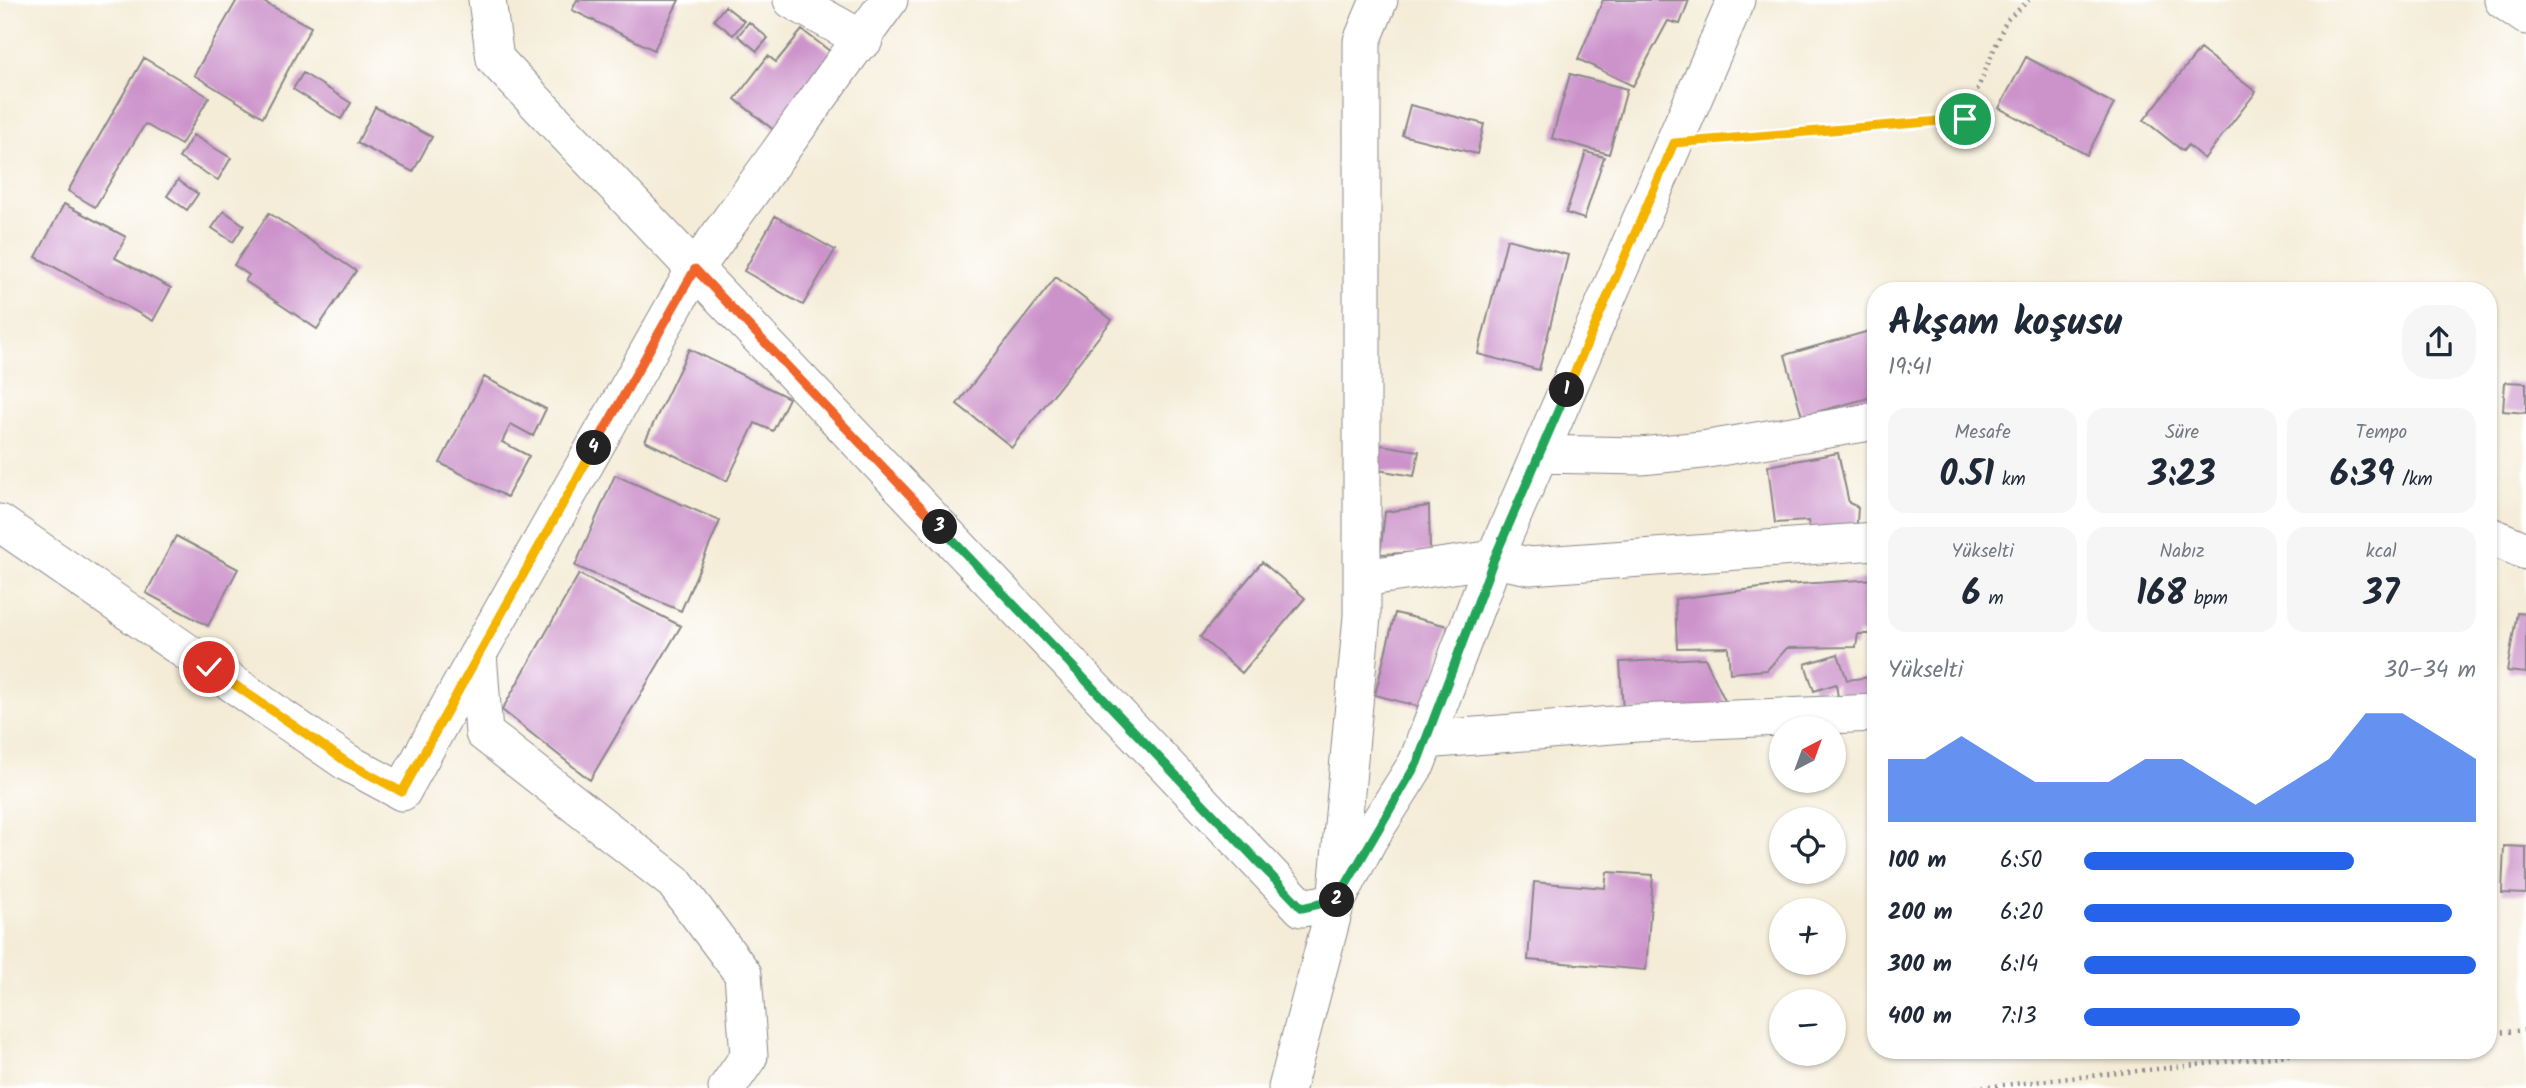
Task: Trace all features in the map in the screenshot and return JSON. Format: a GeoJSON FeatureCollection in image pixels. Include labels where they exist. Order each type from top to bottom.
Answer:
{"type":"FeatureCollection","features":[{"type":"Feature","properties":{"kind":"street"},"geometry":{"type":"LineString","coordinates":[[487,0],[495,59],[1302,908],[1336,902],[1417,763],[1494,559],[1736,0]]}},
{"type":"Feature","properties":{"kind":"street"},"geometry":{"type":"LineString","coordinates":[[792,0],[863,40]]}},
{"type":"Feature","properties":{"kind":"street"},"geometry":{"type":"LineString","coordinates":[[0,523],[348,763],[402,792],[695,269],[863,40],[889,0]]}},
{"type":"Feature","properties":{"kind":"street"},"geometry":{"type":"LineString","coordinates":[[1286,1088],[1336,902],[1362,616],[1362,41],[1379,0]]}},
{"type":"Feature","properties":{"kind":"street"},"geometry":{"type":"LineString","coordinates":[[2503,0],[2526,16]]}},
{"type":"Feature","properties":{"kind":"street"},"geometry":{"type":"LineString","coordinates":[[1539,454],[1641,456],[1702,450],[1867,422]]}},
{"type":"Feature","properties":{"kind":"street"},"geometry":{"type":"LineString","coordinates":[[2497,539],[2526,551]]}},
{"type":"Feature","properties":{"kind":"street"},"geometry":{"type":"LineString","coordinates":[[1363,578],[1494,559],[1530,566],[1867,542]]}},
{"type":"Feature","properties":{"kind":"street"},"geometry":{"type":"LineString","coordinates":[[478,654],[484,733],[674,883],[743,974],[749,1056],[727,1088]]}},
{"type":"Feature","properties":{"kind":"street"},"geometry":{"type":"LineString","coordinates":[[1426,740],[1637,723],[1867,713]]}},
{"type":"Feature","properties":{"kind":"path"},"geometry":{"type":"LineString","coordinates":[[1674,143],[1965,119],[2006,21],[2029,0]]}},
{"type":"Feature","properties":{"kind":"path"},"geometry":{"type":"LineString","coordinates":[[2497,1033],[2526,1030]]}},
{"type":"Feature","properties":{"kind":"path"},"geometry":{"type":"LineString","coordinates":[[1975,1088],[2253,1059]]}},
{"type":"Feature","properties":{"kind":"building"},"geometry":{"type":"Polygon","coordinates":[[[237,0],[260,0],[311,27],[263,117],[194,75],[237,0]]]}},
{"type":"Feature","properties":{"kind":"building"},"geometry":{"type":"Polygon","coordinates":[[[577,0],[679,0],[654,50],[572,10],[577,0]]]}},
{"type":"Feature","properties":{"kind":"building"},"geometry":{"type":"Polygon","coordinates":[[[1603,0],[1689,0],[1680,24],[1668,21],[1633,86],[1578,59],[1603,0]]]}},
{"type":"Feature","properties":{"kind":"building"},"geometry":{"type":"Polygon","coordinates":[[[725,6],[744,21],[733,35],[714,20],[725,6]]]}},
{"type":"Feature","properties":{"kind":"building"},"geometry":{"type":"Polygon","coordinates":[[[749,22],[768,38],[757,51],[738,36],[749,22]]]}},
{"type":"Feature","properties":{"kind":"building"},"geometry":{"type":"Polygon","coordinates":[[[802,30],[835,55],[775,131],[735,99],[768,56],[776,62],[802,30]]]}},
{"type":"Feature","properties":{"kind":"building"},"geometry":{"type":"Polygon","coordinates":[[[2200,49],[2256,92],[2204,159],[2188,145],[2183,151],[2144,120],[2200,49]]]}},
{"type":"Feature","properties":{"kind":"building"},"geometry":{"type":"Polygon","coordinates":[[[2026,57],[2114,104],[2087,155],[1999,108],[2026,57]]]}},
{"type":"Feature","properties":{"kind":"building"},"geometry":{"type":"Polygon","coordinates":[[[144,58],[209,97],[181,145],[145,124],[95,207],[68,191],[144,58]]]}},
{"type":"Feature","properties":{"kind":"building"},"geometry":{"type":"Polygon","coordinates":[[[303,73],[351,103],[341,119],[293,89],[303,73]]]}},
{"type":"Feature","properties":{"kind":"building"},"geometry":{"type":"Polygon","coordinates":[[[1570,74],[1627,89],[1609,154],[1552,138],[1570,74]]]}},
{"type":"Feature","properties":{"kind":"building"},"geometry":{"type":"Polygon","coordinates":[[[1410,105],[1484,124],[1477,154],[1402,135],[1410,105]]]}},
{"type":"Feature","properties":{"kind":"building"},"geometry":{"type":"Polygon","coordinates":[[[375,107],[432,137],[413,172],[357,143],[375,107]]]}},
{"type":"Feature","properties":{"kind":"building"},"geometry":{"type":"Polygon","coordinates":[[[193,135],[231,158],[218,180],[179,158],[193,135]]]}},
{"type":"Feature","properties":{"kind":"building"},"geometry":{"type":"Polygon","coordinates":[[[1586,152],[1604,157],[1584,219],[1566,213],[1586,152]]]}},
{"type":"Feature","properties":{"kind":"building"},"geometry":{"type":"Polygon","coordinates":[[[178,180],[198,194],[187,210],[167,196],[178,180]]]}},
{"type":"Feature","properties":{"kind":"building"},"geometry":{"type":"Polygon","coordinates":[[[64,204],[126,237],[115,258],[171,288],[153,321],[36,257],[64,204]]]}},
{"type":"Feature","properties":{"kind":"building"},"geometry":{"type":"Polygon","coordinates":[[[224,211],[244,225],[233,242],[212,228],[224,211]]]}},
{"type":"Feature","properties":{"kind":"building"},"geometry":{"type":"Polygon","coordinates":[[[269,213],[356,271],[317,329],[245,281],[249,275],[234,265],[269,213]]]}},
{"type":"Feature","properties":{"kind":"building"},"geometry":{"type":"Polygon","coordinates":[[[775,216],[835,250],[803,305],[744,271],[775,216]]]}},
{"type":"Feature","properties":{"kind":"building"},"geometry":{"type":"Polygon","coordinates":[[[1507,239],[1568,255],[1539,370],[1478,354],[1507,239]]]}},
{"type":"Feature","properties":{"kind":"building"},"geometry":{"type":"Polygon","coordinates":[[[1056,277],[1112,320],[1012,447],[957,404],[1056,277]]]}},
{"type":"Feature","properties":{"kind":"building"},"geometry":{"type":"Polygon","coordinates":[[[1867,332],[1867,398],[1802,416],[1785,355],[1867,332]]]}},
{"type":"Feature","properties":{"kind":"building"},"geometry":{"type":"Polygon","coordinates":[[[689,349],[789,398],[773,431],[755,423],[727,481],[645,441],[689,349]]]}},
{"type":"Feature","properties":{"kind":"building"},"geometry":{"type":"Polygon","coordinates":[[[484,377],[546,409],[533,436],[511,424],[502,442],[529,456],[507,497],[440,463],[484,377]]]}},
{"type":"Feature","properties":{"kind":"building"},"geometry":{"type":"Polygon","coordinates":[[[2505,382],[2526,383],[2526,413],[2503,411],[2505,382]]]}},
{"type":"Feature","properties":{"kind":"building"},"geometry":{"type":"Polygon","coordinates":[[[1375,444],[1419,451],[1414,476],[1371,469],[1375,444]]]}},
{"type":"Feature","properties":{"kind":"building"},"geometry":{"type":"Polygon","coordinates":[[[1838,453],[1849,503],[1858,507],[1856,537],[1812,540],[1808,521],[1775,523],[1768,466],[1838,453]]]}},
{"type":"Feature","properties":{"kind":"building"},"geometry":{"type":"Polygon","coordinates":[[[615,475],[720,521],[681,611],[575,566],[615,475]]]}},
{"type":"Feature","properties":{"kind":"building"},"geometry":{"type":"Polygon","coordinates":[[[1429,506],[1430,552],[1380,554],[1385,512],[1429,506]]]}},
{"type":"Feature","properties":{"kind":"building"},"geometry":{"type":"Polygon","coordinates":[[[176,536],[238,569],[208,626],[146,593],[176,536]]]}},
{"type":"Feature","properties":{"kind":"building"},"geometry":{"type":"Polygon","coordinates":[[[1262,562],[1305,598],[1242,673],[1200,637],[1262,562]]]}},
{"type":"Feature","properties":{"kind":"building"},"geometry":{"type":"Polygon","coordinates":[[[579,574],[681,626],[590,780],[502,710],[579,574]]]}},
{"type":"Feature","properties":{"kind":"building"},"geometry":{"type":"Polygon","coordinates":[[[1867,580],[1867,634],[1858,634],[1856,647],[1787,648],[1767,670],[1730,673],[1728,647],[1677,648],[1675,599],[1784,585],[1867,580]]]}},
{"type":"Feature","properties":{"kind":"building"},"geometry":{"type":"Polygon","coordinates":[[[2517,612],[2526,613],[2526,673],[2507,671],[2517,612]]]}},
{"type":"Feature","properties":{"kind":"building"},"geometry":{"type":"Polygon","coordinates":[[[1395,613],[1448,626],[1428,709],[1375,695],[1395,613]]]}},
{"type":"Feature","properties":{"kind":"building"},"geometry":{"type":"Polygon","coordinates":[[[1838,654],[1847,680],[1867,677],[1867,706],[1840,710],[1836,684],[1814,691],[1805,664],[1838,654]]]}},
{"type":"Feature","properties":{"kind":"building"},"geometry":{"type":"Polygon","coordinates":[[[1705,658],[1728,707],[1623,712],[1620,662],[1705,658]]]}},
{"type":"Feature","properties":{"kind":"building"},"geometry":{"type":"Polygon","coordinates":[[[2504,846],[2526,847],[2526,894],[2502,893],[2504,846]]]}},
{"type":"Feature","properties":{"kind":"building"},"geometry":{"type":"Polygon","coordinates":[[[1607,872],[1653,875],[1646,970],[1528,960],[1534,882],[1605,888],[1607,872]]]}},
{"type":"Feature","properties":{"kind":"route"},"geometry":{"type":"LineString","coordinates":[[209,667],[348,763],[402,792],[695,269],[1302,908],[1336,902],[1370,839],[1417,763],[1494,559],[1674,143],[1965,119]]}}]}
